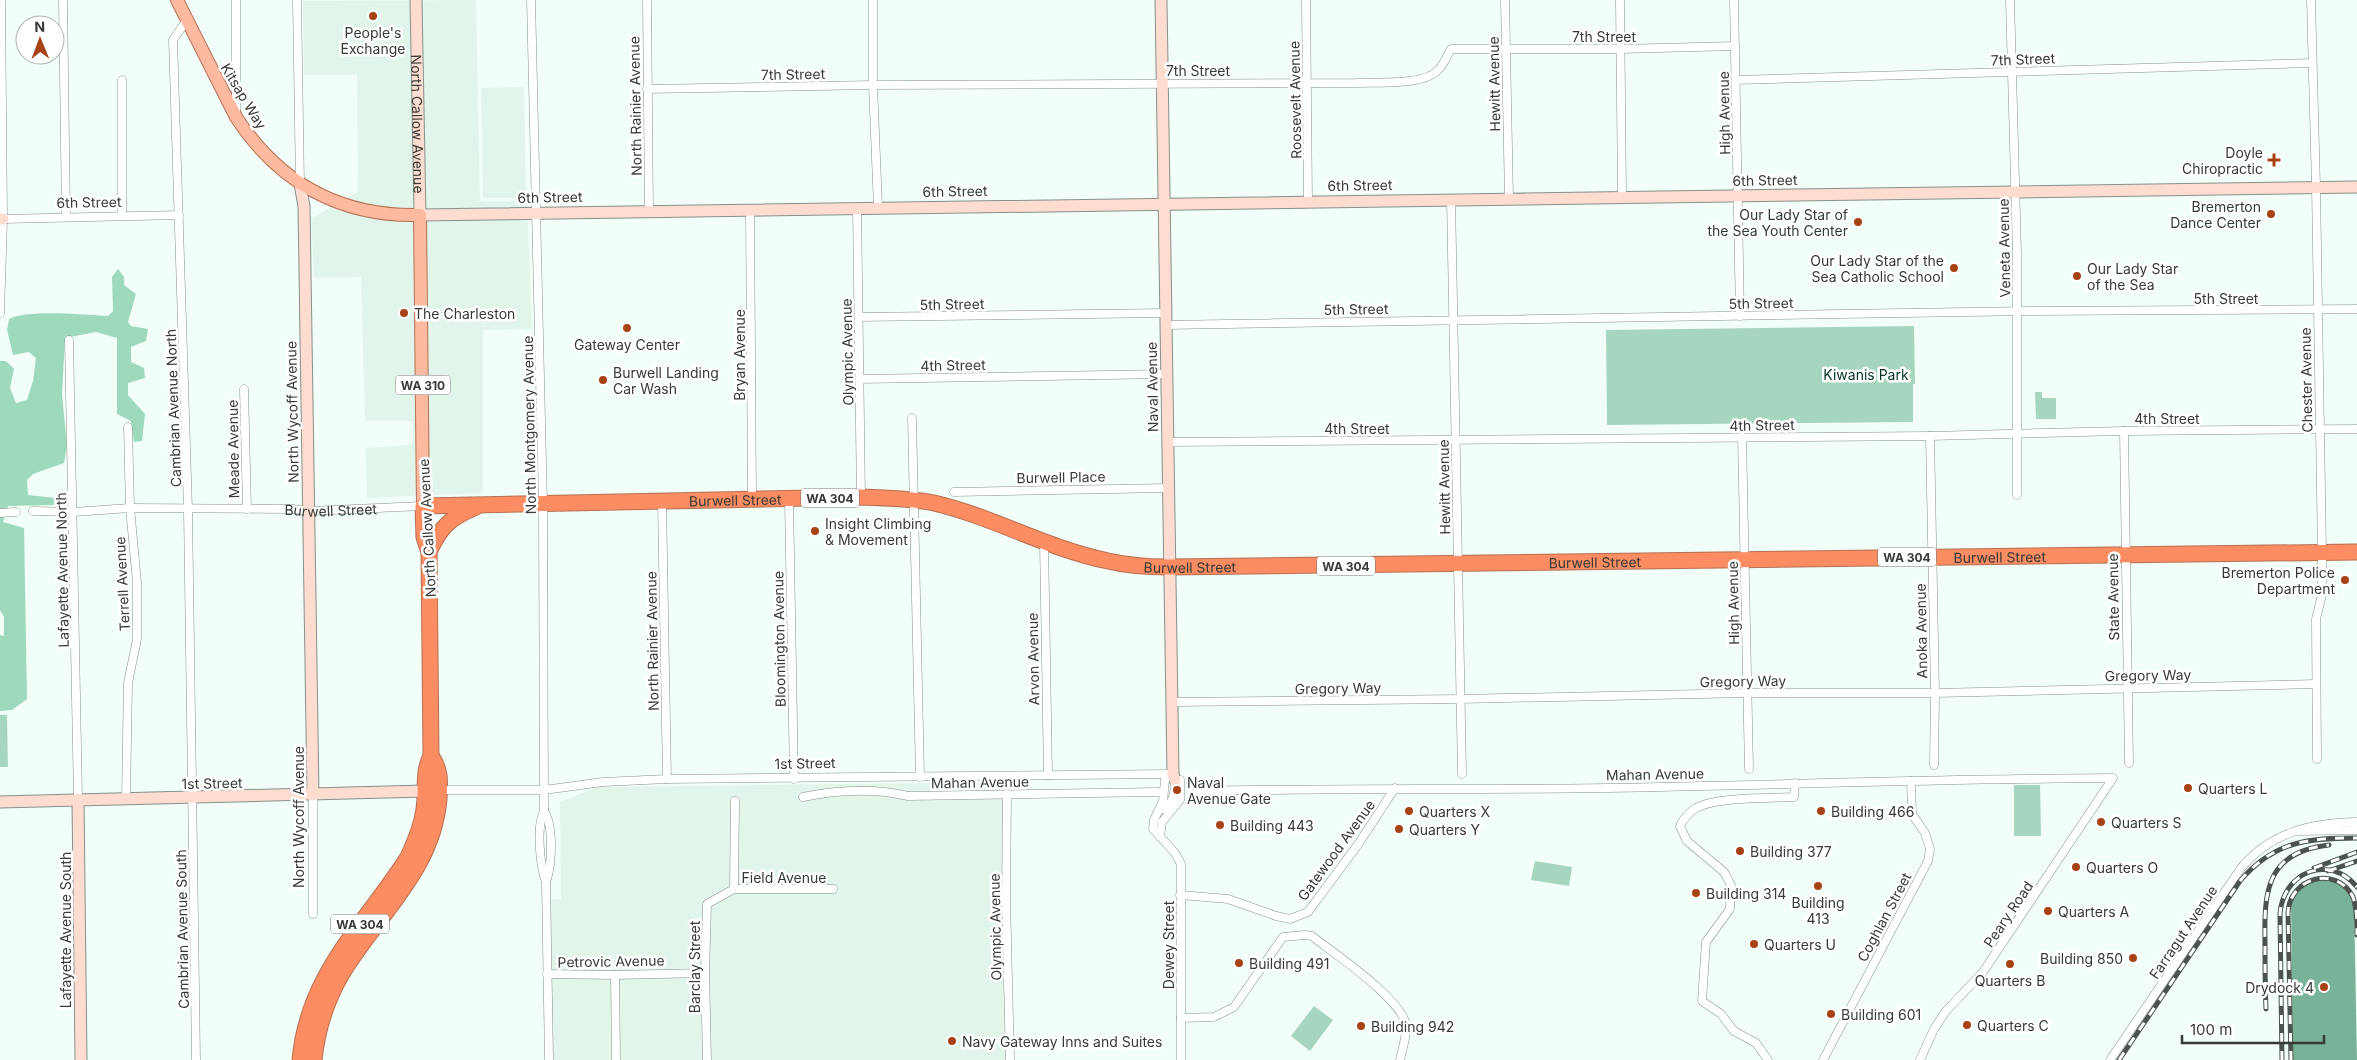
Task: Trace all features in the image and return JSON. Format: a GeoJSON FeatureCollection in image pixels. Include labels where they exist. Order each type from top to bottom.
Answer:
{"type":"FeatureCollection","features":[{"type":"Feature","properties":{"kind":"highway","name":"Burwell Street"},"geometry":{"type":"LineString","coordinates":[[423,506],[789,500],[861,497],[914,500],[962,511],[1044,542],[1107,561],[1136,566],[1169,567],[1458,565],[2357,552]]}},
{"type":"Feature","properties":{"kind":"highway","name":"WA 304"},"geometry":{"type":"LineString","coordinates":[[429,552],[437,535],[448,522],[481,504]]}},
{"type":"Feature","properties":{"kind":"highway","name":"North Callow Avenue"},"geometry":{"type":"LineString","coordinates":[[423,506],[424,537],[429,552],[431,756],[439,766],[432,791]]}},
{"type":"Feature","properties":{"kind":"highway","name":"WA 304"},"geometry":{"type":"LineString","coordinates":[[300,1060],[306,1024],[320,984],[341,949],[408,857],[432,791]]}},
{"type":"Feature","properties":{"kind":"highway","name":"WA 304"},"geometry":{"type":"LineString","coordinates":[[314,1060],[319,1028],[333,990],[353,957],[411,879],[427,849],[438,813],[432,791]]}},
{"type":"Feature","properties":{"kind":"main road","name":"Kitsap Way"},"geometry":{"type":"LineString","coordinates":[[177,0],[236,117],[265,154],[300,184],[329,199],[364,210]]}},
{"type":"Feature","properties":{"kind":"main road","name":"North Callow Avenue"},"geometry":{"type":"LineString","coordinates":[[416,0],[423,506]]}},
{"type":"Feature","properties":{"kind":"main road","name":"Naval Avenue"},"geometry":{"type":"LineString","coordinates":[[1161,0],[1173,778]]}},
{"type":"Feature","properties":{"kind":"main road","name":"North Wycoff Avenue"},"geometry":{"type":"LineString","coordinates":[[300,184],[304,206],[312,795]]}},
{"type":"Feature","properties":{"kind":"main road","name":"6th Street"},"geometry":{"type":"LineString","coordinates":[[364,210],[420,215],[857,207],[2357,187]]}},
{"type":"Feature","properties":{"kind":"main road","name":"1st Street"},"geometry":{"type":"LineString","coordinates":[[0,802],[432,791]]}},
{"type":"Feature","properties":{"kind":"main road","name":"Lafayette Avenue South"},"geometry":{"type":"LineString","coordinates":[[78,800],[81,1060]]}},
{"type":"Feature","properties":{"kind":"street"},"geometry":{"type":"LineString","coordinates":[[0,313],[3,270],[1,0]]}},
{"type":"Feature","properties":{"kind":"street"},"geometry":{"type":"LineString","coordinates":[[62,0],[66,217]]}},
{"type":"Feature","properties":{"kind":"street"},"geometry":{"type":"LineString","coordinates":[[236,0],[236,117]]}},
{"type":"Feature","properties":{"kind":"street","name":"North Wycoff Avenue"},"geometry":{"type":"LineString","coordinates":[[297,0],[300,184]]}},
{"type":"Feature","properties":{"kind":"street","name":"North Montgomery Avenue"},"geometry":{"type":"LineString","coordinates":[[531,0],[544,504],[544,811],[540,818],[542,871],[546,882],[549,1060]]}},
{"type":"Feature","properties":{"kind":"street","name":"North Rainier Avenue"},"geometry":{"type":"LineString","coordinates":[[647,0],[649,211]]}},
{"type":"Feature","properties":{"kind":"street"},"geometry":{"type":"LineString","coordinates":[[873,0],[873,84],[878,207]]}},
{"type":"Feature","properties":{"kind":"street","name":"Roosevelt Avenue"},"geometry":{"type":"LineString","coordinates":[[1306,0],[1308,201]]}},
{"type":"Feature","properties":{"kind":"street","name":"Hewitt Avenue"},"geometry":{"type":"LineString","coordinates":[[1505,0],[1509,198]]}},
{"type":"Feature","properties":{"kind":"street"},"geometry":{"type":"LineString","coordinates":[[1620,0],[1622,197]]}},
{"type":"Feature","properties":{"kind":"street","name":"High Avenue"},"geometry":{"type":"LineString","coordinates":[[1734,0],[1740,316]]}},
{"type":"Feature","properties":{"kind":"street","name":"Veneta Avenue"},"geometry":{"type":"LineString","coordinates":[[2010,0],[2018,312],[2019,433],[2016,442],[2018,495]]}},
{"type":"Feature","properties":{"kind":"street","name":"Chester Avenue"},"geometry":{"type":"LineString","coordinates":[[2311,0],[2322,553],[2322,595],[2316,619],[2317,759]]}},
{"type":"Feature","properties":{"kind":"street","name":"Cambrian Avenue North"},"geometry":{"type":"LineString","coordinates":[[186,21],[173,40],[188,510],[193,798]]}},
{"type":"Feature","properties":{"kind":"street","name":"7th Street"},"geometry":{"type":"LineString","coordinates":[[647,89],[873,84],[1307,84],[1422,79],[1439,70],[1451,49],[1620,49],[1735,46]]}},
{"type":"Feature","properties":{"kind":"street","name":"7th Street"},"geometry":{"type":"LineString","coordinates":[[1736,80],[2312,63]]}},
{"type":"Feature","properties":{"kind":"street"},"geometry":{"type":"LineString","coordinates":[[122,80],[122,216]]}},
{"type":"Feature","properties":{"kind":"street","name":"Hewitt Avenue"},"geometry":{"type":"LineString","coordinates":[[1451,199],[1462,774]]}},
{"type":"Feature","properties":{"kind":"street","name":"Olympic Avenue"},"geometry":{"type":"LineString","coordinates":[[857,207],[861,497]]}},
{"type":"Feature","properties":{"kind":"street","name":"Bryan Avenue"},"geometry":{"type":"LineString","coordinates":[[750,209],[752,500]]}},
{"type":"Feature","properties":{"kind":"street","name":"6th Street"},"geometry":{"type":"LineString","coordinates":[[2,219],[179,215]]}},
{"type":"Feature","properties":{"kind":"street","name":"5th Street"},"geometry":{"type":"LineString","coordinates":[[859,318],[1453,320],[2357,309]]}},
{"type":"Feature","properties":{"kind":"street","name":"Lafayette Avenue North"},"geometry":{"type":"LineString","coordinates":[[69,340],[78,800]]}},
{"type":"Feature","properties":{"kind":"street","name":"4th Street"},"geometry":{"type":"LineString","coordinates":[[860,379],[1167,374]]}},
{"type":"Feature","properties":{"kind":"street","name":"Meade Avenue"},"geometry":{"type":"LineString","coordinates":[[244,389],[247,509]]}},
{"type":"Feature","properties":{"kind":"street"},"geometry":{"type":"LineString","coordinates":[[912,418],[920,777]]}},
{"type":"Feature","properties":{"kind":"street","name":"Terrell Avenue"},"geometry":{"type":"LineString","coordinates":[[126,798],[128,683],[137,638],[128,427]]}},
{"type":"Feature","properties":{"kind":"street","name":"4th Street"},"geometry":{"type":"LineString","coordinates":[[1168,442],[1930,436],[2124,431],[2357,429]]}},
{"type":"Feature","properties":{"kind":"street","name":"State Avenue"},"geometry":{"type":"LineString","coordinates":[[2124,431],[2128,763]]}},
{"type":"Feature","properties":{"kind":"street","name":"Anoka Avenue"},"geometry":{"type":"LineString","coordinates":[[1930,436],[1935,693],[1934,765]]}},
{"type":"Feature","properties":{"kind":"street","name":"High Avenue"},"geometry":{"type":"LineString","coordinates":[[1742,437],[1749,769]]}},
{"type":"Feature","properties":{"kind":"street","name":"Burwell Place"},"geometry":{"type":"LineString","coordinates":[[954,492],[1168,488]]}},
{"type":"Feature","properties":{"kind":"street","name":"Bloomington Avenue"},"geometry":{"type":"LineString","coordinates":[[789,500],[794,779]]}},
{"type":"Feature","properties":{"kind":"street","name":"North Rainier Avenue"},"geometry":{"type":"LineString","coordinates":[[662,502],[667,779]]}},
{"type":"Feature","properties":{"kind":"street","name":"Burwell Street"},"geometry":{"type":"LineString","coordinates":[[33,511],[73,512],[130,508],[309,511],[423,506]]}},
{"type":"Feature","properties":{"kind":"street"},"geometry":{"type":"LineString","coordinates":[[0,513],[16,512]]}},
{"type":"Feature","properties":{"kind":"street","name":"Arvon Avenue"},"geometry":{"type":"LineString","coordinates":[[1044,542],[1048,775]]}},
{"type":"Feature","properties":{"kind":"street","name":"Gregory Way"},"geometry":{"type":"LineString","coordinates":[[1171,702],[1460,699],[1746,693],[1935,693],[2316,684]]}},
{"type":"Feature","properties":{"kind":"street","name":"1st Street"},"geometry":{"type":"LineString","coordinates":[[432,791],[544,790],[603,782],[667,779],[1048,775],[1173,778]]}},
{"type":"Feature","properties":{"kind":"street"},"geometry":{"type":"LineString","coordinates":[[1160,837],[1153,828],[1154,820],[1158,811],[1163,810],[1174,798],[1173,778]]}},
{"type":"Feature","properties":{"kind":"street"},"geometry":{"type":"LineString","coordinates":[[1160,837],[1162,822],[1180,800],[1173,778]]}},
{"type":"Feature","properties":{"kind":"street","name":"Mahan Avenue"},"geometry":{"type":"LineString","coordinates":[[1197,791],[1395,788],[1606,788],[2113,778]]}},
{"type":"Feature","properties":{"kind":"street","name":"Peary Road"},"geometry":{"type":"LineString","coordinates":[[1920,1060],[1934,1029],[1946,1011],[1983,972],[2113,778]]}},
{"type":"Feature","properties":{"kind":"street","name":"Coghlan Street"},"geometry":{"type":"LineString","coordinates":[[1822,1060],[1928,861],[1930,850],[1925,833],[1912,814],[1911,781]]}},
{"type":"Feature","properties":{"kind":"street"},"geometry":{"type":"LineString","coordinates":[[1768,1060],[1756,1043],[1734,1031],[1720,1014],[1702,1001],[1706,942],[1730,910],[1731,885],[1724,872],[1714,862],[1686,841],[1680,826],[1686,815],[1697,807],[1724,801],[1794,797],[1794,783]]}},
{"type":"Feature","properties":{"kind":"street","name":"Gatewood Avenue"},"geometry":{"type":"LineString","coordinates":[[1180,895],[1228,899],[1290,919],[1308,912],[1359,843],[1395,788]]}},
{"type":"Feature","properties":{"kind":"street","name":"Mahan Avenue"},"geometry":{"type":"LineString","coordinates":[[803,797],[824,793],[887,791],[908,796],[1158,792]]}},
{"type":"Feature","properties":{"kind":"street","name":"Olympic Avenue"},"geometry":{"type":"LineString","coordinates":[[1007,794],[1006,900],[1010,1060]]}},
{"type":"Feature","properties":{"kind":"street","name":"North Wycoff Avenue"},"geometry":{"type":"LineString","coordinates":[[312,795],[313,914]]}},
{"type":"Feature","properties":{"kind":"street","name":"Cambrian Avenue South"},"geometry":{"type":"LineString","coordinates":[[193,798],[196,1060]]}},
{"type":"Feature","properties":{"kind":"street"},"geometry":{"type":"LineString","coordinates":[[734,889],[735,800]]}},
{"type":"Feature","properties":{"kind":"street","name":"Farragut Avenue"},"geometry":{"type":"LineString","coordinates":[[2110,1060],[2241,868],[2258,850],[2290,832],[2325,823],[2357,822]]}},
{"type":"Feature","properties":{"kind":"street","name":"Farragut Avenue"},"geometry":{"type":"LineString","coordinates":[[2290,832],[2357,830]]}},
{"type":"Feature","properties":{"kind":"street","name":"Dewey Street"},"geometry":{"type":"LineString","coordinates":[[1160,837],[1175,853],[1181,864],[1181,1060]]}},
{"type":"Feature","properties":{"kind":"street","name":"Field Avenue"},"geometry":{"type":"LineString","coordinates":[[734,889],[834,889]]}},
{"type":"Feature","properties":{"kind":"street","name":"Barclay Street"},"geometry":{"type":"LineString","coordinates":[[707,1060],[705,973],[707,904],[734,889]]}},
{"type":"Feature","properties":{"kind":"street"},"geometry":{"type":"LineString","coordinates":[[1181,1018],[1214,1017],[1234,1007],[1283,937],[1312,936],[1393,1003],[1401,1012],[1406,1026],[1400,1060]]}},
{"type":"Feature","properties":{"kind":"street","name":"Petrovic Avenue"},"geometry":{"type":"LineString","coordinates":[[547,974],[705,973]]}},
{"type":"Feature","properties":{"kind":"street"},"geometry":{"type":"LineString","coordinates":[[614,975],[616,1060]]}},
{"type":"Feature","properties":{"kind":"shaded area"},"geometry":{"type":"Polygon","coordinates":[[[476,0],[480,201],[527,201],[532,329],[483,330],[483,493],[367,498],[366,448],[412,445],[413,421],[365,421],[361,277],[314,278],[311,219],[358,192],[357,75],[304,75],[303,1],[476,0]]]}},
{"type":"Feature","properties":{"kind":"shaded area"},"geometry":{"type":"Polygon","coordinates":[[[524,87],[526,198],[483,198],[481,88],[524,87]]]}},
{"type":"Feature","properties":{"kind":"shaded area"},"geometry":{"type":"Polygon","coordinates":[[[118,269],[124,277],[124,285],[136,294],[128,322],[131,326],[148,329],[146,341],[131,347],[131,362],[144,368],[145,378],[128,383],[128,395],[145,414],[142,441],[134,442],[131,421],[117,414],[117,338],[96,332],[65,338],[62,394],[67,446],[64,463],[33,474],[27,480],[28,495],[56,498],[54,505],[8,506],[3,522],[24,528],[27,699],[12,710],[0,711],[0,635],[4,636],[4,617],[0,610],[0,361],[6,361],[14,369],[10,388],[16,403],[27,400],[33,381],[36,358],[29,352],[13,355],[7,330],[9,319],[43,313],[108,316],[113,311],[112,277],[118,269]]]}},
{"type":"Feature","properties":{"kind":"shaded area"},"geometry":{"type":"Polygon","coordinates":[[[1006,782],[1010,1060],[549,1060],[546,900],[561,899],[560,802],[597,787],[1006,782]]]}},
{"type":"Feature","properties":{"kind":"shaded area","name":"Drydock 4"},"geometry":{"type":"Polygon","coordinates":[[[2322,879],[2333,881],[2341,886],[2354,902],[2357,1060],[2293,1060],[2291,903],[2303,887],[2322,879]]]}},
{"type":"Feature","properties":{"kind":"green space","name":"Kiwanis Park"},"geometry":{"type":"Polygon","coordinates":[[[1914,326],[1915,384],[1913,384],[1913,422],[1607,425],[1606,330],[1914,326]]]}},
{"type":"Feature","properties":{"kind":"green space"},"geometry":{"type":"Polygon","coordinates":[[[2035,392],[2042,392],[2042,398],[2056,398],[2056,419],[2036,419],[2035,392]]]}},
{"type":"Feature","properties":{"kind":"green space"},"geometry":{"type":"Polygon","coordinates":[[[0,715],[7,715],[8,767],[0,767],[0,715]]]}},
{"type":"Feature","properties":{"kind":"green space"},"geometry":{"type":"Polygon","coordinates":[[[2014,785],[2040,785],[2041,836],[2014,836],[2014,785]]]}},
{"type":"Feature","properties":{"kind":"green space"},"geometry":{"type":"Polygon","coordinates":[[[1535,861],[1572,867],[1569,886],[1531,880],[1535,861]]]}},
{"type":"Feature","properties":{"kind":"green space"},"geometry":{"type":"Polygon","coordinates":[[[1314,1006],[1333,1020],[1310,1051],[1291,1036],[1314,1006]]]}},
{"type":"Feature","properties":{"kind":"railway"},"geometry":{"type":"LineString","coordinates":[[2119,1060],[2240,881],[2253,868],[2266,857],[2293,844],[2323,839],[2357,838]]}},
{"type":"Feature","properties":{"kind":"railway"},"geometry":{"type":"LineString","coordinates":[[2266,1009],[2265,924],[2268,891],[2273,877],[2281,865],[2292,856],[2308,849],[2329,845]]}},
{"type":"Feature","properties":{"kind":"railway"},"geometry":{"type":"LineString","coordinates":[[2314,868],[2357,852]]}},
{"type":"Feature","properties":{"kind":"railway"},"geometry":{"type":"LineString","coordinates":[[2328,871],[2357,861]]}},
{"type":"Feature","properties":{"kind":"railway"},"geometry":{"type":"LineString","coordinates":[[2282,1060],[2280,914],[2283,899],[2289,887],[2298,878],[2309,872],[2321,870],[2334,871],[2346,877],[2357,887]]}},
{"type":"Feature","properties":{"kind":"railway"},"geometry":{"type":"LineString","coordinates":[[2291,1060],[2288,913],[2290,901],[2296,891],[2305,884],[2325,878],[2336,881],[2345,887],[2353,897],[2357,935]]}},
{"type":"Feature","properties":{"kind":"place","name":"People's Exchange"},"geometry":{"type":"Point","coordinates":[373,16]}},
{"type":"Feature","properties":{"kind":"place","name":"Doyle Chiropractic"},"geometry":{"type":"Point","coordinates":[2274,160]}},
{"type":"Feature","properties":{"kind":"place","name":"Bremerton Dance Center"},"geometry":{"type":"Point","coordinates":[2271,214]}},
{"type":"Feature","properties":{"kind":"place","name":"Our Lady Star of the Sea Youth Center"},"geometry":{"type":"Point","coordinates":[1858,222]}},
{"type":"Feature","properties":{"kind":"place","name":"Our Lady Star of the Sea Catholic School"},"geometry":{"type":"Point","coordinates":[1954,268]}},
{"type":"Feature","properties":{"kind":"place","name":"Our Lady Star of the Sea"},"geometry":{"type":"Point","coordinates":[2077,276]}},
{"type":"Feature","properties":{"kind":"place","name":"The Charleston"},"geometry":{"type":"Point","coordinates":[404,313]}},
{"type":"Feature","properties":{"kind":"place","name":"Gateway Center"},"geometry":{"type":"Point","coordinates":[627,328]}},
{"type":"Feature","properties":{"kind":"place","name":"Burwell Landing Car Wash"},"geometry":{"type":"Point","coordinates":[603,380]}},
{"type":"Feature","properties":{"kind":"place","name":"Insight Climbing & Movement"},"geometry":{"type":"Point","coordinates":[815,531]}},
{"type":"Feature","properties":{"kind":"place","name":"Bremerton Police Department"},"geometry":{"type":"Point","coordinates":[2345,580]}},
{"type":"Feature","properties":{"kind":"place","name":"Quarters L"},"geometry":{"type":"Point","coordinates":[2188,788]}},
{"type":"Feature","properties":{"kind":"place","name":"Naval Avenue Gate"},"geometry":{"type":"Point","coordinates":[1177,790]}},
{"type":"Feature","properties":{"kind":"place","name":"Quarters X"},"geometry":{"type":"Point","coordinates":[1409,811]}},
{"type":"Feature","properties":{"kind":"place","name":"Building 466"},"geometry":{"type":"Point","coordinates":[1821,811]}},
{"type":"Feature","properties":{"kind":"place","name":"Quarters S"},"geometry":{"type":"Point","coordinates":[2101,822]}},
{"type":"Feature","properties":{"kind":"place","name":"Building 443"},"geometry":{"type":"Point","coordinates":[1220,825]}},
{"type":"Feature","properties":{"kind":"place","name":"Quarters Y"},"geometry":{"type":"Point","coordinates":[1399,829]}},
{"type":"Feature","properties":{"kind":"place","name":"Building 377"},"geometry":{"type":"Point","coordinates":[1740,851]}},
{"type":"Feature","properties":{"kind":"place","name":"Quarters O"},"geometry":{"type":"Point","coordinates":[2076,867]}},
{"type":"Feature","properties":{"kind":"place","name":"Building 413"},"geometry":{"type":"Point","coordinates":[1818,886]}},
{"type":"Feature","properties":{"kind":"place","name":"Building 314"},"geometry":{"type":"Point","coordinates":[1696,893]}},
{"type":"Feature","properties":{"kind":"place","name":"Quarters A"},"geometry":{"type":"Point","coordinates":[2048,911]}},
{"type":"Feature","properties":{"kind":"place","name":"Quarters U"},"geometry":{"type":"Point","coordinates":[1754,944]}},
{"type":"Feature","properties":{"kind":"place","name":"Building 850"},"geometry":{"type":"Point","coordinates":[2133,958]}},
{"type":"Feature","properties":{"kind":"place","name":"Building 491"},"geometry":{"type":"Point","coordinates":[1239,963]}},
{"type":"Feature","properties":{"kind":"place","name":"Quarters B"},"geometry":{"type":"Point","coordinates":[2010,964]}},
{"type":"Feature","properties":{"kind":"place","name":"Drydock 4"},"geometry":{"type":"Point","coordinates":[2324,987]}},
{"type":"Feature","properties":{"kind":"place","name":"Building 601"},"geometry":{"type":"Point","coordinates":[1831,1014]}},
{"type":"Feature","properties":{"kind":"place","name":"Quarters C"},"geometry":{"type":"Point","coordinates":[1967,1025]}},
{"type":"Feature","properties":{"kind":"place","name":"Building 942"},"geometry":{"type":"Point","coordinates":[1361,1026]}},
{"type":"Feature","properties":{"kind":"place","name":"Navy Gateway Inns and Suites"},"geometry":{"type":"Point","coordinates":[952,1041]}}]}
